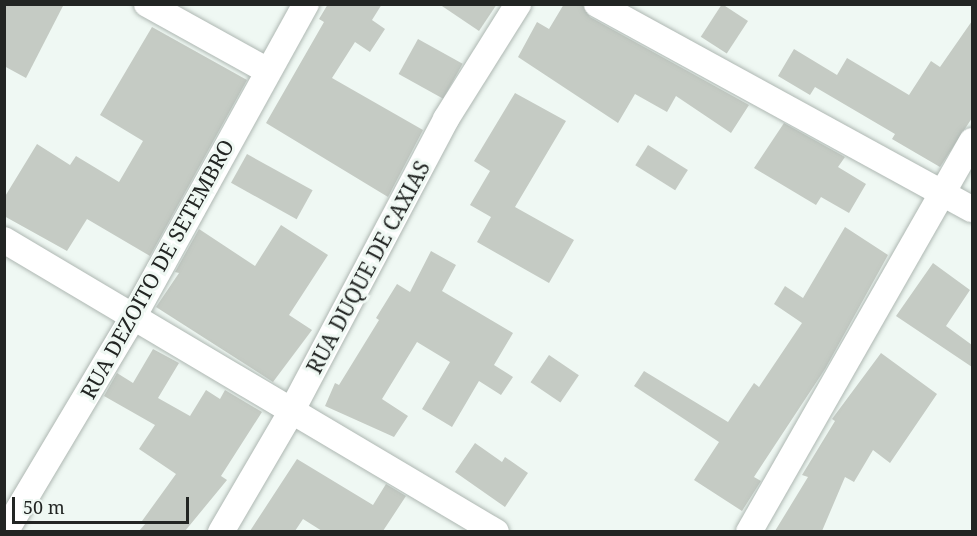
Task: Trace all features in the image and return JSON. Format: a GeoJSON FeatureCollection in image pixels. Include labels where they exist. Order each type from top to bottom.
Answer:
{"type":"FeatureCollection","features":[{"type":"Feature","properties":{"kind":"street"},"geometry":{"type":"LineString","coordinates":[[147,4],[268,71]]}},
{"type":"Feature","properties":{"kind":"street","name":"RUA DEZOITO DE SETEMBRO"},"geometry":{"type":"LineString","coordinates":[[5,531],[132,319],[306,4]]}},
{"type":"Feature","properties":{"kind":"street","name":"RUA DUQUE DE CAXIAS"},"geometry":{"type":"LineString","coordinates":[[221,531],[291,412],[446,119],[518,4]]}},
{"type":"Feature","properties":{"kind":"street"},"geometry":{"type":"LineString","coordinates":[[597,4],[972,209]]}},
{"type":"Feature","properties":{"kind":"street"},"geometry":{"type":"LineString","coordinates":[[749,531],[972,141]]}},
{"type":"Feature","properties":{"kind":"street"},"geometry":{"type":"LineString","coordinates":[[4,240],[132,319],[496,531]]}},
{"type":"Feature","properties":{"kind":"building"},"geometry":{"type":"Polygon","coordinates":[[[4,4],[64,4],[26,78],[4,66],[4,4]]]}},
{"type":"Feature","properties":{"kind":"building"},"geometry":{"type":"Polygon","coordinates":[[[328,4],[382,4],[372,20],[385,29],[370,52],[355,42],[332,78],[423,130],[388,197],[266,123],[324,22],[319,19],[328,4]]]}},
{"type":"Feature","properties":{"kind":"building"},"geometry":{"type":"Polygon","coordinates":[[[439,4],[497,4],[479,31],[439,4]]]}},
{"type":"Feature","properties":{"kind":"building"},"geometry":{"type":"Polygon","coordinates":[[[564,4],[582,4],[590,17],[749,105],[731,133],[676,96],[667,112],[635,94],[618,123],[518,57],[537,22],[549,29],[564,4]]]}},
{"type":"Feature","properties":{"kind":"building"},"geometry":{"type":"Polygon","coordinates":[[[722,4],[748,21],[727,54],[701,37],[722,4]]]}},
{"type":"Feature","properties":{"kind":"building"},"geometry":{"type":"Polygon","coordinates":[[[972,21],[972,118],[940,167],[892,139],[895,134],[815,87],[810,95],[778,76],[794,49],[837,75],[847,58],[909,95],[931,61],[940,67],[972,21]]]}},
{"type":"Feature","properties":{"kind":"building"},"geometry":{"type":"Polygon","coordinates":[[[152,27],[247,80],[150,256],[87,219],[67,251],[4,216],[4,198],[37,144],[70,165],[76,156],[119,182],[143,141],[100,115],[152,27]]]}},
{"type":"Feature","properties":{"kind":"building"},"geometry":{"type":"Polygon","coordinates":[[[418,39],[463,64],[443,99],[399,74],[418,39]]]}},
{"type":"Feature","properties":{"kind":"building"},"geometry":{"type":"Polygon","coordinates":[[[515,93],[566,121],[515,207],[574,240],[549,283],[477,242],[491,217],[470,205],[490,171],[474,161],[515,93]]]}},
{"type":"Feature","properties":{"kind":"building"},"geometry":{"type":"Polygon","coordinates":[[[784,123],[845,157],[838,167],[866,184],[849,213],[821,197],[816,205],[754,168],[784,123]]]}},
{"type":"Feature","properties":{"kind":"building"},"geometry":{"type":"Polygon","coordinates":[[[648,145],[688,170],[675,190],[635,165],[648,145]]]}},
{"type":"Feature","properties":{"kind":"building"},"geometry":{"type":"Polygon","coordinates":[[[247,154],[313,190],[297,219],[231,183],[247,154]]]}},
{"type":"Feature","properties":{"kind":"building"},"geometry":{"type":"Polygon","coordinates":[[[281,225],[328,255],[289,315],[312,330],[273,382],[156,307],[179,273],[175,272],[199,229],[255,266],[281,225]]]}},
{"type":"Feature","properties":{"kind":"building"},"geometry":{"type":"Polygon","coordinates":[[[845,227],[888,255],[825,369],[754,477],[761,481],[742,511],[694,480],[719,442],[634,386],[644,371],[728,422],[754,383],[759,387],[802,323],[774,304],[785,286],[803,298],[845,227]]]}},
{"type":"Feature","properties":{"kind":"building"},"geometry":{"type":"Polygon","coordinates":[[[431,251],[456,265],[442,291],[513,333],[494,365],[513,377],[501,395],[479,381],[452,427],[422,409],[450,362],[417,342],[382,399],[408,416],[394,437],[325,406],[335,383],[339,385],[379,320],[376,318],[397,284],[410,292],[431,251]]]}},
{"type":"Feature","properties":{"kind":"building"},"geometry":{"type":"Polygon","coordinates":[[[933,263],[970,290],[946,326],[972,345],[972,367],[896,316],[933,263]]]}},
{"type":"Feature","properties":{"kind":"building"},"geometry":{"type":"Polygon","coordinates":[[[153,349],[179,363],[158,398],[190,416],[206,390],[220,399],[225,390],[262,412],[221,476],[227,480],[185,531],[139,531],[146,523],[142,521],[176,474],[139,449],[155,425],[104,396],[117,373],[133,383],[153,349]]]}},
{"type":"Feature","properties":{"kind":"building"},"geometry":{"type":"Polygon","coordinates":[[[881,353],[937,394],[890,463],[873,450],[854,482],[845,477],[822,531],[775,531],[808,477],[802,475],[835,421],[832,419],[881,353]]]}},
{"type":"Feature","properties":{"kind":"building"},"geometry":{"type":"Polygon","coordinates":[[[549,355],[579,375],[560,402],[531,382],[549,355]]]}},
{"type":"Feature","properties":{"kind":"building"},"geometry":{"type":"Polygon","coordinates":[[[475,443],[502,462],[505,457],[528,473],[505,507],[455,472],[475,443]]]}},
{"type":"Feature","properties":{"kind":"building"},"geometry":{"type":"Polygon","coordinates":[[[297,459],[373,505],[386,484],[406,496],[383,531],[322,531],[303,519],[295,531],[250,531],[297,459]]]}}]}
